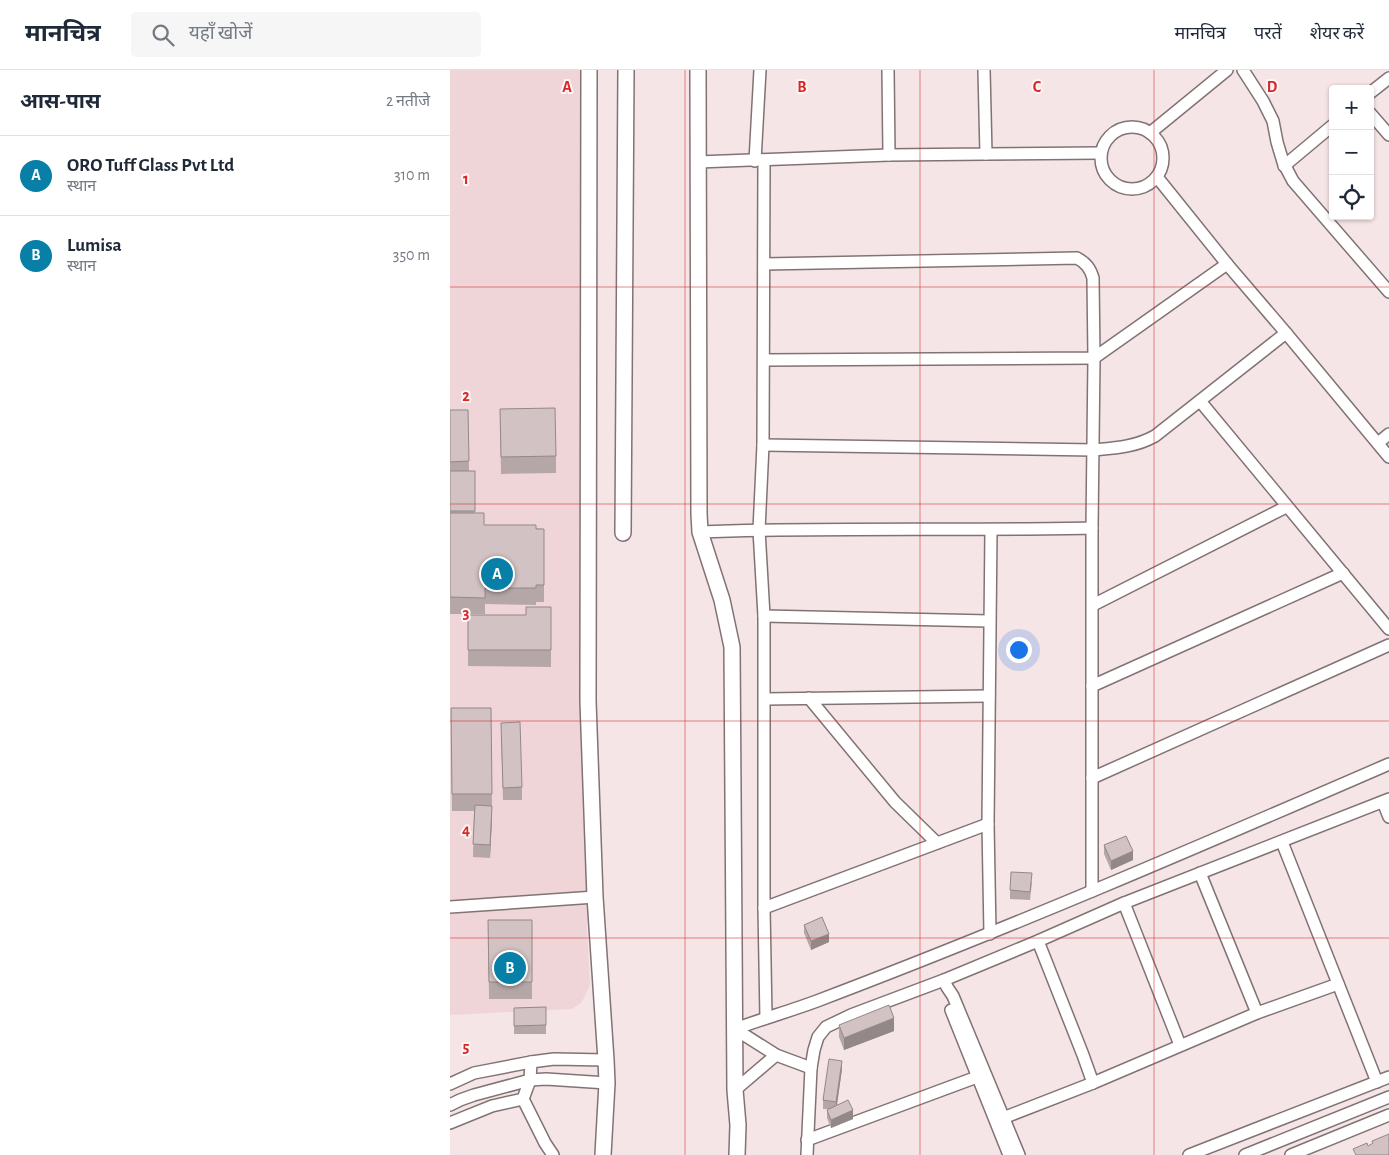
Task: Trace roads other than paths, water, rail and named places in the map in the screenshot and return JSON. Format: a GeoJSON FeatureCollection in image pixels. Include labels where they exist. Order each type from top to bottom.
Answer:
{"type":"FeatureCollection","features":[{"type":"Feature","properties":{"kind":"main road"},"geometry":{"type":"LineString","coordinates":[[589,70],[588,701],[595,897],[607,1082],[603,1155]]}},
{"type":"Feature","properties":{"kind":"main road"},"geometry":{"type":"LineString","coordinates":[[623,533],[626,70]]}},
{"type":"Feature","properties":{"kind":"main road"},"geometry":{"type":"LineString","coordinates":[[698,70],[699,514],[700,532],[722,600],[732,647],[734,1029],[738,1155]]}},
{"type":"Feature","properties":{"kind":"street"},"geometry":{"type":"LineString","coordinates":[[760,70],[764,360],[759,530],[764,616],[766,1018]]}},
{"type":"Feature","properties":{"kind":"street"},"geometry":{"type":"LineString","coordinates":[[888,70],[889,155]]}},
{"type":"Feature","properties":{"kind":"street"},"geometry":{"type":"LineString","coordinates":[[984,70],[986,154]]}},
{"type":"Feature","properties":{"kind":"street"},"geometry":{"type":"LineString","coordinates":[[1150,133],[1227,70]]}},
{"type":"Feature","properties":{"kind":"street"},"geometry":{"type":"LineString","coordinates":[[1243,70],[1263,100],[1273,121],[1284,166],[1293,181],[1389,292]]}},
{"type":"Feature","properties":{"kind":"street"},"geometry":{"type":"LineString","coordinates":[[1374,90],[1389,78]]}},
{"type":"Feature","properties":{"kind":"street"},"geometry":{"type":"LineString","coordinates":[[1374,118],[1389,135]]}},
{"type":"Feature","properties":{"kind":"street"},"geometry":{"type":"LineString","coordinates":[[1126,127],[1138,128],[1150,133],[1159,142],[1163,153],[1162,166],[1157,177],[1149,185],[1138,190],[1126,189],[1114,185],[1106,176],[1101,165],[1100,153],[1105,141],[1114,132],[1126,127]]}},
{"type":"Feature","properties":{"kind":"street"},"geometry":{"type":"LineString","coordinates":[[1284,166],[1329,128]]}},
{"type":"Feature","properties":{"kind":"street"},"geometry":{"type":"LineString","coordinates":[[698,162],[889,155],[1100,153]]}},
{"type":"Feature","properties":{"kind":"street"},"geometry":{"type":"LineString","coordinates":[[1157,177],[1227,264],[1389,457]]}},
{"type":"Feature","properties":{"kind":"street"},"geometry":{"type":"LineString","coordinates":[[764,264],[1077,258],[1084,262],[1091,270],[1093,278],[1094,358],[1092,892]]}},
{"type":"Feature","properties":{"kind":"street"},"geometry":{"type":"LineString","coordinates":[[764,360],[1094,358],[1227,264]]}},
{"type":"Feature","properties":{"kind":"street"},"geometry":{"type":"LineString","coordinates":[[763,445],[1094,450],[1133,446],[1155,436],[1286,333]]}},
{"type":"Feature","properties":{"kind":"street"},"geometry":{"type":"LineString","coordinates":[[1200,401],[1389,629]]}},
{"type":"Feature","properties":{"kind":"street"},"geometry":{"type":"LineString","coordinates":[[1378,443],[1389,434]]}},
{"type":"Feature","properties":{"kind":"street"},"geometry":{"type":"LineString","coordinates":[[1093,605],[1286,507]]}},
{"type":"Feature","properties":{"kind":"street"},"geometry":{"type":"LineString","coordinates":[[700,532],[1092,528]]}},
{"type":"Feature","properties":{"kind":"street"},"geometry":{"type":"LineString","coordinates":[[990,934],[988,824],[991,530]]}},
{"type":"Feature","properties":{"kind":"street"},"geometry":{"type":"LineString","coordinates":[[1092,686],[1343,573]]}},
{"type":"Feature","properties":{"kind":"street"},"geometry":{"type":"LineString","coordinates":[[764,616],[989,621]]}},
{"type":"Feature","properties":{"kind":"street"},"geometry":{"type":"LineString","coordinates":[[1092,778],[1389,645]]}},
{"type":"Feature","properties":{"kind":"street"},"geometry":{"type":"LineString","coordinates":[[764,699],[989,696]]}},
{"type":"Feature","properties":{"kind":"street"},"geometry":{"type":"LineString","coordinates":[[809,698],[895,802],[937,843]]}},
{"type":"Feature","properties":{"kind":"street"},"geometry":{"type":"LineString","coordinates":[[734,1029],[814,1002],[990,934],[1389,764]]}},
{"type":"Feature","properties":{"kind":"street"},"geometry":{"type":"LineString","coordinates":[[807,1155],[811,1068],[818,1037],[826,1027],[851,1015],[945,983],[1124,903],[1386,801],[1389,817]]}},
{"type":"Feature","properties":{"kind":"street"},"geometry":{"type":"LineString","coordinates":[[764,908],[988,824]]}},
{"type":"Feature","properties":{"kind":"street"},"geometry":{"type":"LineString","coordinates":[[1282,842],[1377,1082]]}},
{"type":"Feature","properties":{"kind":"street"},"geometry":{"type":"LineString","coordinates":[[1200,873],[1257,1013]]}},
{"type":"Feature","properties":{"kind":"street"},"geometry":{"type":"LineString","coordinates":[[450,906],[595,897]]}},
{"type":"Feature","properties":{"kind":"street"},"geometry":{"type":"LineString","coordinates":[[1124,903],[1180,1046]]}},
{"type":"Feature","properties":{"kind":"street"},"geometry":{"type":"LineString","coordinates":[[1038,941],[1093,1083]]}},
{"type":"Feature","properties":{"kind":"street"},"geometry":{"type":"LineString","coordinates":[[945,983],[947,999],[1009,1155]]}},
{"type":"Feature","properties":{"kind":"street"},"geometry":{"type":"LineString","coordinates":[[945,983],[953,996],[1018,1155]]}},
{"type":"Feature","properties":{"kind":"street"},"geometry":{"type":"LineString","coordinates":[[1003,1118],[1093,1083],[1257,1013],[1338,984]]}},
{"type":"Feature","properties":{"kind":"street"},"geometry":{"type":"LineString","coordinates":[[734,1029],[776,1055],[811,1068]]}},
{"type":"Feature","properties":{"kind":"street"},"geometry":{"type":"LineString","coordinates":[[735,1090],[776,1055]]}},
{"type":"Feature","properties":{"kind":"street"},"geometry":{"type":"LineString","coordinates":[[450,1084],[474,1073],[531,1062],[554,1059],[606,1060]]}},
{"type":"Feature","properties":{"kind":"street"},"geometry":{"type":"LineString","coordinates":[[531,1062],[530,1080],[523,1098],[553,1155]]}},
{"type":"Feature","properties":{"kind":"street"},"geometry":{"type":"LineString","coordinates":[[807,1140],[977,1076]]}},
{"type":"Feature","properties":{"kind":"street"},"geometry":{"type":"LineString","coordinates":[[1189,1155],[1389,1077]]}},
{"type":"Feature","properties":{"kind":"street"},"geometry":{"type":"LineString","coordinates":[[450,1105],[474,1095],[530,1080],[607,1082]]}},
{"type":"Feature","properties":{"kind":"street"},"geometry":{"type":"LineString","coordinates":[[1245,1155],[1389,1097]]}},
{"type":"Feature","properties":{"kind":"street"},"geometry":{"type":"LineString","coordinates":[[450,1123],[492,1106],[523,1098]]}},
{"type":"Feature","properties":{"kind":"street"},"geometry":{"type":"LineString","coordinates":[[1291,1155],[1389,1115]]}},
{"type":"Feature","properties":{"kind":"place","name":"ORO Tuff Glass Pvt Ltd"},"geometry":{"type":"Point","coordinates":[497,574]}},
{"type":"Feature","properties":{"kind":"place","name":"Lumisa"},"geometry":{"type":"Point","coordinates":[510,968]}}]}
